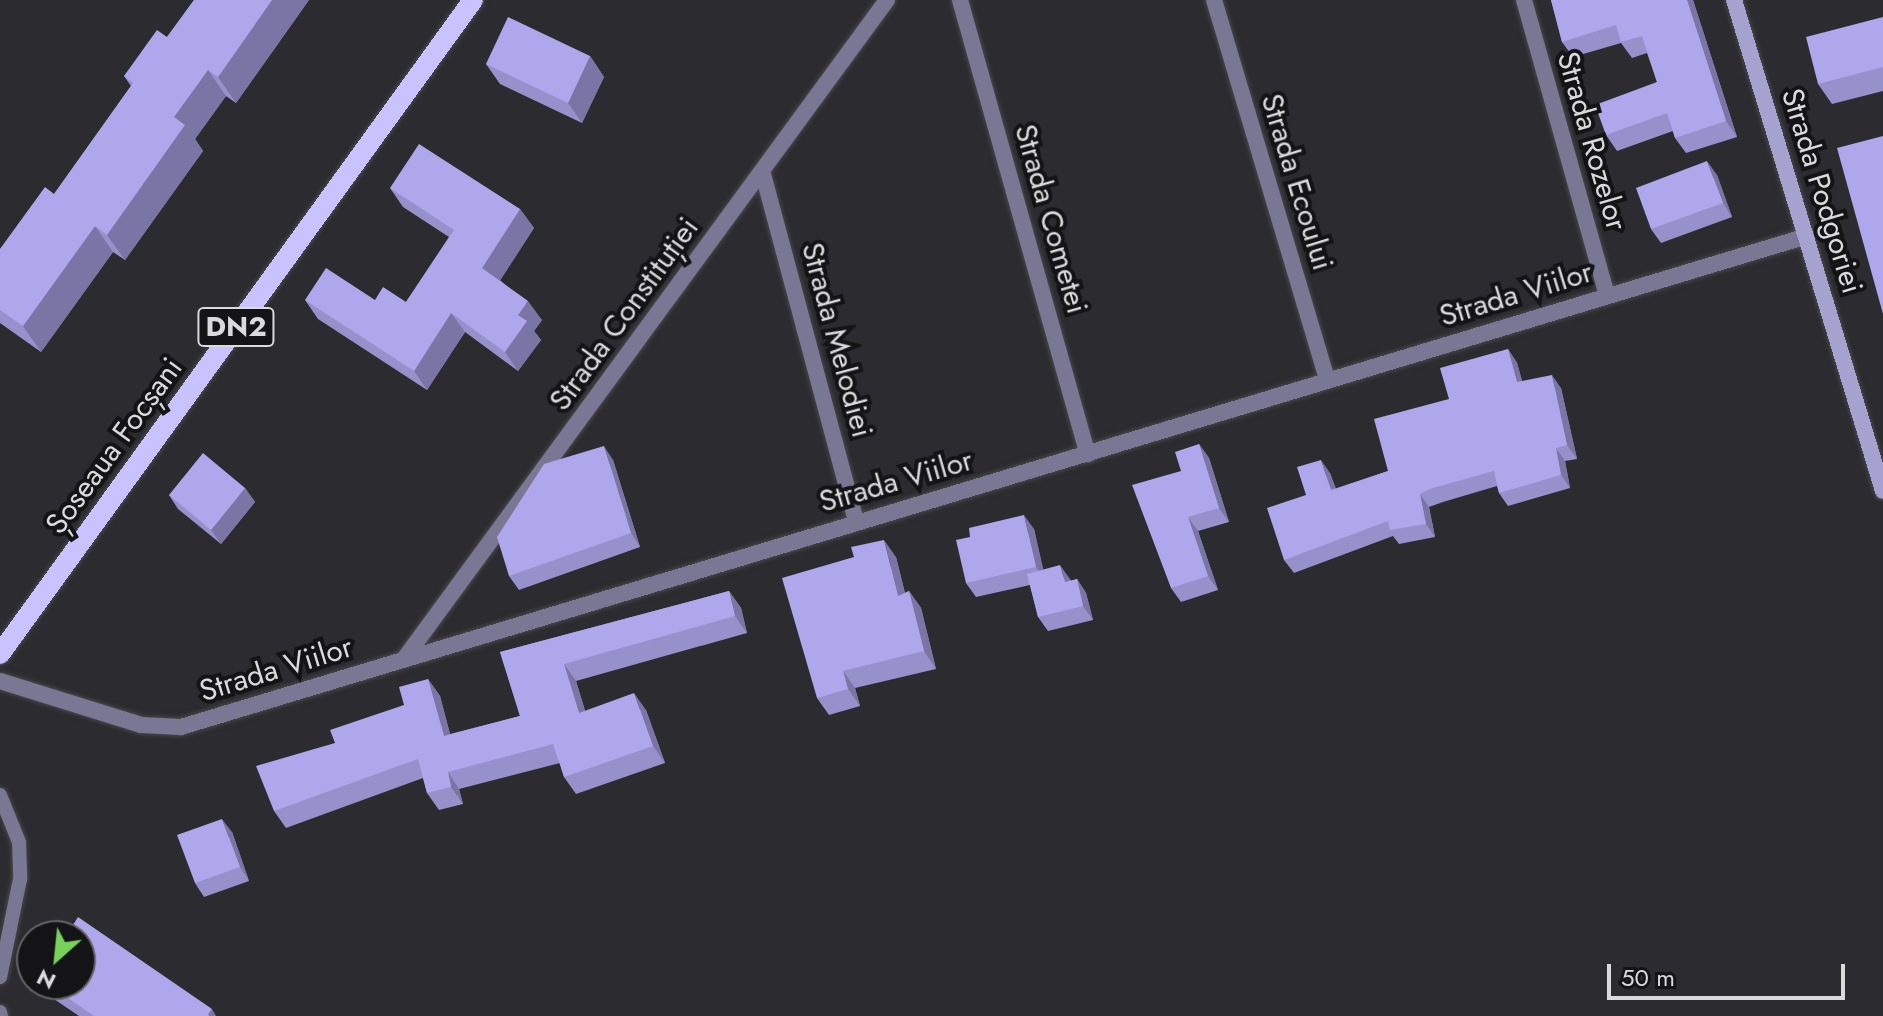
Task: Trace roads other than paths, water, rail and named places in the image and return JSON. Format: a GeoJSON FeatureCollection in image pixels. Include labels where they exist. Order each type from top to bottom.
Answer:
{"type":"FeatureCollection","features":[{"type":"Feature","properties":{"kind":"main road","name":"Șoseaua Focșani"},"geometry":{"type":"LineString","coordinates":[[0,654],[473,0]]}},
{"type":"Feature","properties":{"kind":"street","name":"Strada Constituției"},"geometry":{"type":"LineString","coordinates":[[404,659],[763,174],[887,0]]}},
{"type":"Feature","properties":{"kind":"street","name":"Strada Cometei"},"geometry":{"type":"LineString","coordinates":[[960,0],[1088,454]]}},
{"type":"Feature","properties":{"kind":"street","name":"Strada Ecoului"},"geometry":{"type":"LineString","coordinates":[[1214,0],[1327,380]]}},
{"type":"Feature","properties":{"kind":"street","name":"Strada Rozelor"},"geometry":{"type":"LineString","coordinates":[[1524,0],[1607,296]]}},
{"type":"Feature","properties":{"kind":"street","name":"Strada Podgoriei"},"geometry":{"type":"LineString","coordinates":[[1734,0],[1883,491]]}},
{"type":"Feature","properties":{"kind":"street","name":"Strada Melodiei"},"geometry":{"type":"LineString","coordinates":[[763,174],[856,522]]}},
{"type":"Feature","properties":{"kind":"street","name":"Strada Viilor"},"geometry":{"type":"LineString","coordinates":[[0,681],[167,728],[1807,236]]}},
{"type":"Feature","properties":{"kind":"lane"},"geometry":{"type":"LineString","coordinates":[[0,795],[19,842],[20,879],[0,977]]}}]}
